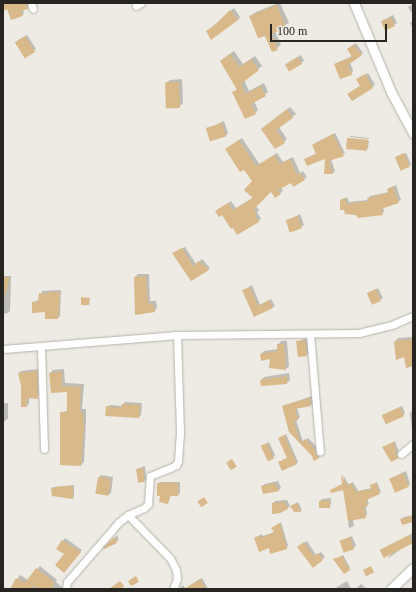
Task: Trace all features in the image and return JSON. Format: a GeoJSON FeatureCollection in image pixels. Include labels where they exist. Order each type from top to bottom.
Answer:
{"type":"FeatureCollection","features":[{"type":"Feature","properties":{"kind":"main road"},"geometry":{"type":"LineString","coordinates":[[354,3],[391,92],[413,133]]}},
{"type":"Feature","properties":{"kind":"main road"},"geometry":{"type":"LineString","coordinates":[[391,589],[413,568]]}},
{"type":"Feature","properties":{"kind":"street"},"geometry":{"type":"LineString","coordinates":[[3,349],[177,335],[359,333],[376,330],[413,316]]}},
{"type":"Feature","properties":{"kind":"street"},"geometry":{"type":"LineString","coordinates":[[310,334],[320,452]]}},
{"type":"Feature","properties":{"kind":"street"},"geometry":{"type":"LineString","coordinates":[[66,589],[67,582],[70,578],[119,522],[128,515],[144,508],[148,504],[150,476],[170,468],[178,461],[180,432],[177,335]]}},
{"type":"Feature","properties":{"kind":"street"},"geometry":{"type":"LineString","coordinates":[[41,347],[44,449]]}},
{"type":"Feature","properties":{"kind":"street"},"geometry":{"type":"LineString","coordinates":[[401,454],[413,444]]}},
{"type":"Feature","properties":{"kind":"street"},"geometry":{"type":"LineString","coordinates":[[128,515],[170,558],[177,575],[173,589]]}},
{"type":"Feature","properties":{"kind":"building"},"geometry":{"type":"Polygon","coordinates":[[[3,3],[26,3],[28,9],[21,11],[23,16],[11,20],[7,9],[3,11],[3,3]]]}},
{"type":"Feature","properties":{"kind":"building"},"geometry":{"type":"Polygon","coordinates":[[[277,5],[286,28],[271,34],[278,50],[272,52],[265,36],[258,38],[249,16],[277,5]]]}},
{"type":"Feature","properties":{"kind":"building"},"geometry":{"type":"Polygon","coordinates":[[[230,10],[238,20],[211,40],[206,31],[214,26],[230,10]]]}},
{"type":"Feature","properties":{"kind":"building"},"geometry":{"type":"Polygon","coordinates":[[[391,17],[395,26],[385,31],[381,21],[391,17]]]}},
{"type":"Feature","properties":{"kind":"building"},"geometry":{"type":"Polygon","coordinates":[[[25,36],[35,52],[25,58],[15,42],[25,36]]]}},
{"type":"Feature","properties":{"kind":"building"},"geometry":{"type":"Polygon","coordinates":[[[353,45],[362,55],[348,65],[352,75],[340,79],[334,64],[352,57],[347,49],[353,45]]]}},
{"type":"Feature","properties":{"kind":"building"},"geometry":{"type":"Polygon","coordinates":[[[230,54],[240,67],[251,59],[259,70],[241,84],[246,94],[260,86],[266,96],[251,104],[256,114],[245,119],[232,92],[237,90],[220,61],[230,54]]]}},
{"type":"Feature","properties":{"kind":"building"},"geometry":{"type":"Polygon","coordinates":[[[298,57],[302,64],[289,71],[285,64],[298,57]]]}},
{"type":"Feature","properties":{"kind":"building"},"geometry":{"type":"Polygon","coordinates":[[[365,74],[373,88],[352,101],[347,94],[360,86],[356,79],[365,74]]]}},
{"type":"Feature","properties":{"kind":"building"},"geometry":{"type":"Polygon","coordinates":[[[165,82],[179,82],[180,108],[166,108],[165,82]]]}},
{"type":"Feature","properties":{"kind":"building"},"geometry":{"type":"Polygon","coordinates":[[[287,109],[293,118],[276,130],[285,143],[275,149],[261,129],[287,109]]]}},
{"type":"Feature","properties":{"kind":"building"},"geometry":{"type":"Polygon","coordinates":[[[222,123],[226,136],[210,141],[206,128],[222,123]]]}},
{"type":"Feature","properties":{"kind":"building"},"geometry":{"type":"Polygon","coordinates":[[[333,134],[344,156],[329,161],[333,174],[324,174],[325,159],[307,166],[304,159],[316,154],[312,145],[333,134]]]}},
{"type":"Feature","properties":{"kind":"building"},"geometry":{"type":"Polygon","coordinates":[[[347,138],[368,140],[367,151],[346,149],[347,138]]]}},
{"type":"Feature","properties":{"kind":"building"},"geometry":{"type":"Polygon","coordinates":[[[239,140],[256,166],[274,155],[280,164],[290,159],[297,175],[300,173],[305,180],[293,187],[291,183],[278,190],[281,194],[275,198],[271,192],[254,209],[257,214],[255,215],[259,222],[237,235],[222,215],[219,217],[215,211],[228,203],[233,210],[253,198],[244,190],[252,181],[244,170],[240,172],[225,149],[239,140]]]}},
{"type":"Feature","properties":{"kind":"building"},"geometry":{"type":"Polygon","coordinates":[[[404,153],[410,167],[401,171],[395,157],[404,153]]]}},
{"type":"Feature","properties":{"kind":"building"},"geometry":{"type":"Polygon","coordinates":[[[393,186],[399,203],[381,209],[383,215],[358,218],[356,215],[345,214],[344,210],[340,210],[340,200],[345,198],[347,204],[368,201],[367,198],[388,193],[387,189],[393,186]]]}},
{"type":"Feature","properties":{"kind":"building"},"geometry":{"type":"Polygon","coordinates":[[[298,216],[302,228],[290,232],[286,220],[298,216]]]}},
{"type":"Feature","properties":{"kind":"building"},"geometry":{"type":"Polygon","coordinates":[[[182,248],[193,266],[199,261],[209,270],[191,281],[172,253],[182,248]]]}},
{"type":"Feature","properties":{"kind":"building"},"geometry":{"type":"Polygon","coordinates":[[[3,276],[10,278],[3,301],[3,276]]]}},
{"type":"Feature","properties":{"kind":"building"},"geometry":{"type":"Polygon","coordinates":[[[146,276],[148,304],[153,303],[155,312],[135,315],[134,277],[146,276]]]}},
{"type":"Feature","properties":{"kind":"building"},"geometry":{"type":"Polygon","coordinates":[[[250,287],[258,306],[269,300],[273,308],[254,317],[242,290],[250,287]]]}},
{"type":"Feature","properties":{"kind":"building"},"geometry":{"type":"Polygon","coordinates":[[[376,289],[381,301],[372,305],[367,293],[376,289]]]}},
{"type":"Feature","properties":{"kind":"building"},"geometry":{"type":"Polygon","coordinates":[[[47,292],[60,292],[58,319],[45,319],[45,312],[32,313],[32,302],[38,302],[39,293],[47,294],[47,292]]]}},
{"type":"Feature","properties":{"kind":"building"},"geometry":{"type":"Polygon","coordinates":[[[81,297],[90,298],[89,305],[81,305],[81,297]]]}},
{"type":"Feature","properties":{"kind":"building"},"geometry":{"type":"Polygon","coordinates":[[[413,339],[413,366],[406,368],[404,357],[396,360],[394,341],[413,339]]]}},
{"type":"Feature","properties":{"kind":"building"},"geometry":{"type":"Polygon","coordinates":[[[305,340],[307,356],[298,357],[296,341],[305,340]]]}},
{"type":"Feature","properties":{"kind":"building"},"geometry":{"type":"Polygon","coordinates":[[[277,344],[284,344],[286,370],[269,368],[270,359],[261,361],[260,354],[277,351],[277,344]]]}},
{"type":"Feature","properties":{"kind":"building"},"geometry":{"type":"Polygon","coordinates":[[[37,371],[38,399],[27,398],[27,407],[21,407],[21,386],[18,373],[37,371]]]}},
{"type":"Feature","properties":{"kind":"building"},"geometry":{"type":"Polygon","coordinates":[[[62,372],[62,386],[81,387],[80,412],[83,412],[84,426],[81,466],[60,465],[60,412],[67,412],[67,392],[51,393],[49,373],[62,372]]]}},
{"type":"Feature","properties":{"kind":"building"},"geometry":{"type":"Polygon","coordinates":[[[287,376],[287,384],[261,386],[260,380],[287,376]]]}},
{"type":"Feature","properties":{"kind":"building"},"geometry":{"type":"Polygon","coordinates":[[[310,398],[311,406],[295,409],[298,420],[294,422],[301,443],[305,439],[315,449],[316,455],[319,458],[314,461],[312,456],[289,432],[282,406],[310,398]]]}},
{"type":"Feature","properties":{"kind":"building"},"geometry":{"type":"Polygon","coordinates":[[[122,404],[140,405],[139,418],[105,416],[106,406],[121,408],[122,404]]]}},
{"type":"Feature","properties":{"kind":"building"},"geometry":{"type":"Polygon","coordinates":[[[400,407],[404,416],[386,424],[382,415],[400,407]]]}},
{"type":"Feature","properties":{"kind":"building"},"geometry":{"type":"Polygon","coordinates":[[[284,435],[297,464],[282,471],[278,462],[287,458],[278,438],[284,435]]]}},
{"type":"Feature","properties":{"kind":"building"},"geometry":{"type":"Polygon","coordinates":[[[394,442],[396,455],[399,458],[391,462],[382,447],[394,442]]]}},
{"type":"Feature","properties":{"kind":"building"},"geometry":{"type":"Polygon","coordinates":[[[267,443],[274,458],[268,461],[261,446],[267,443]]]}},
{"type":"Feature","properties":{"kind":"building"},"geometry":{"type":"Polygon","coordinates":[[[232,459],[237,467],[231,470],[226,463],[232,459]]]}},
{"type":"Feature","properties":{"kind":"building"},"geometry":{"type":"Polygon","coordinates":[[[143,468],[145,482],[138,483],[136,469],[143,468]]]}},
{"type":"Feature","properties":{"kind":"building"},"geometry":{"type":"Polygon","coordinates":[[[403,473],[409,487],[395,493],[389,479],[403,473]]]}},
{"type":"Feature","properties":{"kind":"building"},"geometry":{"type":"Polygon","coordinates":[[[341,475],[347,485],[351,483],[356,492],[371,489],[370,485],[376,483],[380,494],[366,500],[368,506],[364,507],[366,518],[348,521],[343,490],[331,493],[330,490],[342,484],[341,475]]]}},
{"type":"Feature","properties":{"kind":"building"},"geometry":{"type":"Polygon","coordinates":[[[98,477],[111,479],[108,496],[95,494],[98,477]]]}},
{"type":"Feature","properties":{"kind":"building"},"geometry":{"type":"Polygon","coordinates":[[[157,483],[178,483],[178,496],[170,496],[168,504],[159,502],[160,496],[157,496],[157,483]]]}},
{"type":"Feature","properties":{"kind":"building"},"geometry":{"type":"Polygon","coordinates":[[[275,483],[279,491],[263,494],[261,486],[275,483]]]}},
{"type":"Feature","properties":{"kind":"building"},"geometry":{"type":"Polygon","coordinates":[[[73,486],[73,499],[52,496],[51,488],[73,486]]]}},
{"type":"Feature","properties":{"kind":"building"},"geometry":{"type":"Polygon","coordinates":[[[204,497],[208,503],[201,507],[197,501],[204,497]]]}},
{"type":"Feature","properties":{"kind":"building"},"geometry":{"type":"Polygon","coordinates":[[[329,500],[330,508],[319,508],[319,501],[329,500]]]}},
{"type":"Feature","properties":{"kind":"building"},"geometry":{"type":"Polygon","coordinates":[[[285,502],[288,509],[280,513],[272,514],[272,503],[285,502]]]}},
{"type":"Feature","properties":{"kind":"building"},"geometry":{"type":"Polygon","coordinates":[[[297,503],[301,512],[294,512],[290,506],[297,503]]]}},
{"type":"Feature","properties":{"kind":"building"},"geometry":{"type":"Polygon","coordinates":[[[413,516],[413,522],[402,525],[400,519],[413,516]]]}},
{"type":"Feature","properties":{"kind":"building"},"geometry":{"type":"Polygon","coordinates":[[[280,523],[287,549],[270,554],[269,548],[259,552],[254,538],[260,535],[261,538],[274,532],[271,528],[280,523]]]}},
{"type":"Feature","properties":{"kind":"building"},"geometry":{"type":"Polygon","coordinates":[[[409,535],[413,543],[384,558],[380,550],[409,535]]]}},
{"type":"Feature","properties":{"kind":"building"},"geometry":{"type":"Polygon","coordinates":[[[114,537],[117,543],[104,549],[103,548],[114,537]]]}},
{"type":"Feature","properties":{"kind":"building"},"geometry":{"type":"Polygon","coordinates":[[[350,537],[354,549],[344,553],[340,540],[350,537]]]}},
{"type":"Feature","properties":{"kind":"building"},"geometry":{"type":"Polygon","coordinates":[[[62,540],[81,552],[64,573],[55,565],[64,554],[56,549],[62,540]]]}},
{"type":"Feature","properties":{"kind":"building"},"geometry":{"type":"Polygon","coordinates":[[[304,542],[314,557],[318,553],[323,560],[313,568],[297,547],[304,542]]]}},
{"type":"Feature","properties":{"kind":"building"},"geometry":{"type":"Polygon","coordinates":[[[342,556],[350,570],[344,574],[333,559],[342,556]]]}},
{"type":"Feature","properties":{"kind":"building"},"geometry":{"type":"Polygon","coordinates":[[[371,566],[374,572],[366,576],[363,570],[371,566]]]}},
{"type":"Feature","properties":{"kind":"building"},"geometry":{"type":"Polygon","coordinates":[[[36,568],[55,583],[51,589],[38,589],[33,585],[32,587],[36,589],[10,589],[16,578],[25,583],[36,568]]]}},
{"type":"Feature","properties":{"kind":"building"},"geometry":{"type":"Polygon","coordinates":[[[136,576],[139,582],[131,586],[128,581],[136,576]]]}},
{"type":"Feature","properties":{"kind":"building"},"geometry":{"type":"Polygon","coordinates":[[[200,579],[206,589],[184,589],[200,579]]]}},
{"type":"Feature","properties":{"kind":"building"},"geometry":{"type":"Polygon","coordinates":[[[120,581],[124,586],[121,589],[109,589],[120,581]]]}}]}
